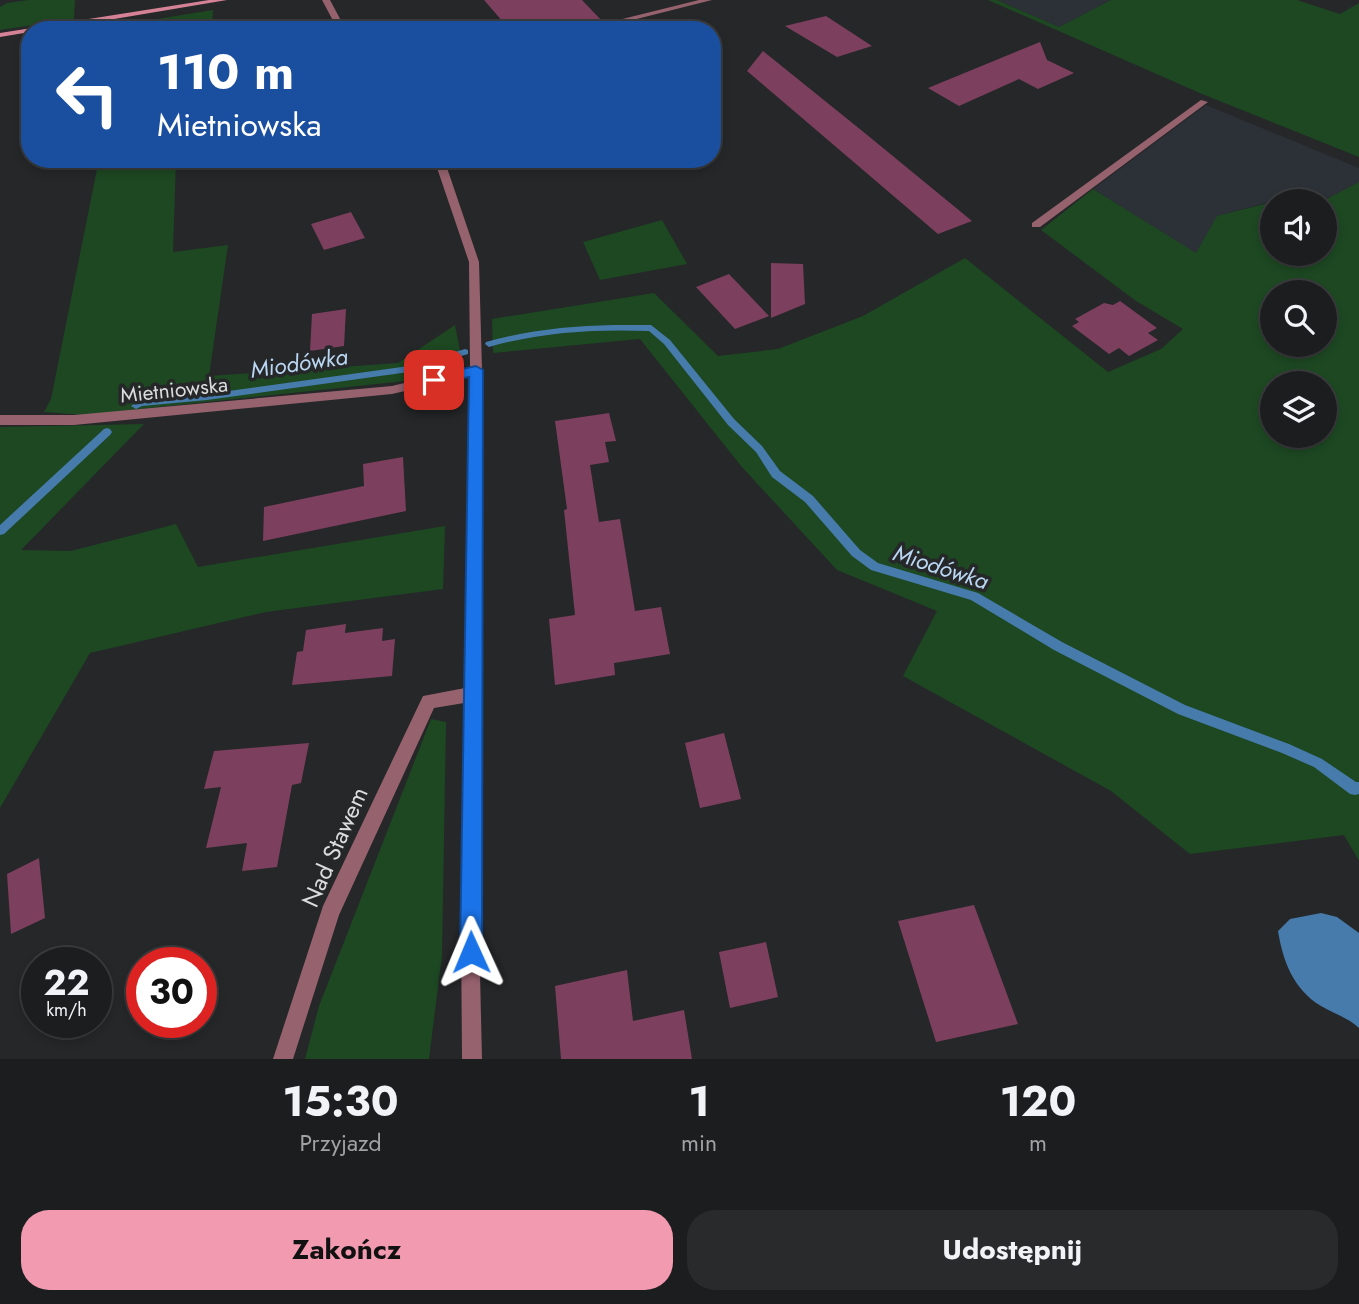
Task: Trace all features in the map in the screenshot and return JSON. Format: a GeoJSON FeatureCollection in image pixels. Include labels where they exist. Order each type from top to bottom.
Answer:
{"type":"FeatureCollection","features":[{"type":"Feature","properties":{"kind":"main road"},"geometry":{"type":"LineString","coordinates":[[89,21],[223,0]]}},
{"type":"Feature","properties":{"kind":"main road"},"geometry":{"type":"LineString","coordinates":[[0,35],[21,32]]}},
{"type":"Feature","properties":{"kind":"street"},"geometry":{"type":"LineString","coordinates":[[326,0],[337,21]]}},
{"type":"Feature","properties":{"kind":"street"},"geometry":{"type":"LineString","coordinates":[[620,21],[708,0]]}},
{"type":"Feature","properties":{"kind":"street"},"geometry":{"type":"LineString","coordinates":[[1036,225],[1204,102]]}},
{"type":"Feature","properties":{"kind":"street"},"geometry":{"type":"LineString","coordinates":[[442,168],[474,262],[476,370],[472,694],[472,1059]]}},
{"type":"Feature","properties":{"kind":"street","name":"Mietniowska"},"geometry":{"type":"LineString","coordinates":[[0,420],[74,420],[392,390],[476,370]]}},
{"type":"Feature","properties":{"kind":"street","name":"Nad Stawem"},"geometry":{"type":"LineString","coordinates":[[283,1059],[330,913],[429,701],[472,694]]}},
{"type":"Feature","properties":{"kind":"shaded area"},"geometry":{"type":"Polygon","coordinates":[[[997,0],[1111,0],[1059,27],[997,0]]]}},
{"type":"Feature","properties":{"kind":"shaded area"},"geometry":{"type":"Polygon","coordinates":[[[1206,105],[1359,168],[1359,182],[1337,194],[1337,189],[1260,189],[1260,204],[1218,216],[1196,254],[1093,189],[1206,105]]]}},
{"type":"Feature","properties":{"kind":"green space"},"geometry":{"type":"Polygon","coordinates":[[[75,0],[74,19],[21,21],[21,27],[0,30],[0,7],[7,3],[75,0]]]}},
{"type":"Feature","properties":{"kind":"green space"},"geometry":{"type":"Polygon","coordinates":[[[988,0],[997,0],[1059,27],[1111,0],[1297,0],[1340,14],[1359,3],[1359,157],[1202,94],[988,0]]]}},
{"type":"Feature","properties":{"kind":"green space"},"geometry":{"type":"Polygon","coordinates":[[[213,10],[212,21],[144,21],[213,10]]]}},
{"type":"Feature","properties":{"kind":"green space"},"geometry":{"type":"Polygon","coordinates":[[[97,168],[176,168],[173,252],[228,245],[209,376],[398,363],[455,325],[463,366],[424,379],[84,415],[44,412],[51,399],[97,168]]]}},
{"type":"Feature","properties":{"kind":"green space"},"geometry":{"type":"Polygon","coordinates":[[[1359,182],[1359,861],[1344,835],[1190,854],[1111,791],[903,676],[937,611],[837,570],[741,466],[640,339],[493,353],[492,319],[654,293],[718,356],[778,349],[863,316],[965,258],[1108,372],[1161,349],[1183,329],[1136,301],[1041,230],[1093,189],[1196,253],[1217,216],[1260,205],[1260,266],[1337,266],[1337,194],[1359,182]]]}},
{"type":"Feature","properties":{"kind":"green space"},"geometry":{"type":"Polygon","coordinates":[[[662,220],[687,264],[600,280],[583,242],[662,220]]]}},
{"type":"Feature","properties":{"kind":"green space"},"geometry":{"type":"Polygon","coordinates":[[[144,424],[21,550],[71,551],[176,524],[198,567],[445,526],[443,589],[266,612],[90,653],[0,808],[0,427],[144,424]]]}},
{"type":"Feature","properties":{"kind":"green space"},"geometry":{"type":"Polygon","coordinates":[[[431,719],[446,722],[442,955],[429,1059],[305,1059],[319,1006],[431,719]]]}},
{"type":"Feature","properties":{"kind":"water"},"geometry":{"type":"Polygon","coordinates":[[[1321,913],[1337,917],[1359,933],[1359,1028],[1311,999],[1296,983],[1283,953],[1278,931],[1290,919],[1321,913]]]}},
{"type":"Feature","properties":{"kind":"building"},"geometry":{"type":"Polygon","coordinates":[[[484,0],[582,0],[602,21],[502,21],[484,0]]]}},
{"type":"Feature","properties":{"kind":"building"},"geometry":{"type":"Polygon","coordinates":[[[826,16],[872,46],[837,57],[785,26],[826,16]]]}},
{"type":"Feature","properties":{"kind":"building"},"geometry":{"type":"Polygon","coordinates":[[[1040,42],[1047,60],[1074,73],[1038,89],[1019,79],[959,106],[928,88],[1040,42]]]}},
{"type":"Feature","properties":{"kind":"building"},"geometry":{"type":"Polygon","coordinates":[[[763,51],[972,221],[938,234],[747,71],[763,51]]]}},
{"type":"Feature","properties":{"kind":"building"},"geometry":{"type":"Polygon","coordinates":[[[351,212],[365,238],[324,250],[311,224],[351,212]]]}},
{"type":"Feature","properties":{"kind":"building"},"geometry":{"type":"Polygon","coordinates":[[[771,263],[803,264],[805,304],[771,318],[771,263]]]}},
{"type":"Feature","properties":{"kind":"building"},"geometry":{"type":"Polygon","coordinates":[[[729,274],[769,316],[735,329],[696,287],[729,274]]]}},
{"type":"Feature","properties":{"kind":"building"},"geometry":{"type":"Polygon","coordinates":[[[1120,301],[1157,328],[1148,333],[1158,340],[1129,356],[1119,348],[1109,354],[1072,326],[1079,322],[1075,319],[1104,303],[1113,305],[1120,301]]]}},
{"type":"Feature","properties":{"kind":"building"},"geometry":{"type":"Polygon","coordinates":[[[346,309],[344,346],[310,351],[312,314],[346,309]]]}},
{"type":"Feature","properties":{"kind":"building"},"geometry":{"type":"Polygon","coordinates":[[[609,413],[616,441],[605,442],[609,462],[590,465],[599,522],[620,519],[635,611],[661,607],[670,654],[614,663],[615,675],[555,685],[549,619],[575,615],[564,510],[567,509],[555,421],[609,413]]]}},
{"type":"Feature","properties":{"kind":"building"},"geometry":{"type":"Polygon","coordinates":[[[403,457],[406,511],[263,541],[264,507],[364,486],[363,464],[403,457]]]}},
{"type":"Feature","properties":{"kind":"building"},"geometry":{"type":"Polygon","coordinates":[[[346,624],[345,633],[383,628],[382,641],[395,639],[392,676],[292,685],[297,652],[303,651],[306,630],[346,624]]]}},
{"type":"Feature","properties":{"kind":"building"},"geometry":{"type":"Polygon","coordinates":[[[724,733],[741,799],[700,808],[685,743],[724,733]]]}},
{"type":"Feature","properties":{"kind":"building"},"geometry":{"type":"Polygon","coordinates":[[[309,743],[301,783],[292,785],[277,867],[242,871],[247,843],[206,848],[221,787],[204,789],[214,751],[309,743]]]}},
{"type":"Feature","properties":{"kind":"building"},"geometry":{"type":"Polygon","coordinates":[[[39,858],[45,918],[11,934],[7,874],[39,858]]]}},
{"type":"Feature","properties":{"kind":"building"},"geometry":{"type":"Polygon","coordinates":[[[974,905],[1018,1024],[936,1042],[898,921],[974,905]]]}},
{"type":"Feature","properties":{"kind":"building"},"geometry":{"type":"Polygon","coordinates":[[[766,942],[778,997],[730,1008],[719,952],[766,942]]]}},
{"type":"Feature","properties":{"kind":"building"},"geometry":{"type":"Polygon","coordinates":[[[627,970],[633,1021],[684,1010],[692,1059],[561,1059],[555,986],[627,970]]]}},
{"type":"Feature","properties":{"kind":"waterway","name":"Miodówka"},"geometry":{"type":"LineString","coordinates":[[489,344],[525,335],[569,330],[651,328],[667,342],[731,422],[759,449],[776,474],[809,499],[856,553],[875,567],[974,596],[1058,646],[1182,710],[1285,748],[1318,763],[1355,789],[1359,788]]}},
{"type":"Feature","properties":{"kind":"waterway","name":"Miodówka"},"geometry":{"type":"LineString","coordinates":[[136,406],[140,403],[207,397],[409,369],[465,352]]}},
{"type":"Feature","properties":{"kind":"waterway","name":"Miodówka"},"geometry":{"type":"LineString","coordinates":[[0,531],[107,432]]}},
{"type":"Feature","properties":{"kind":"route"},"geometry":{"type":"LineString","coordinates":[[434,380],[476,370],[471,952]]}}]}
